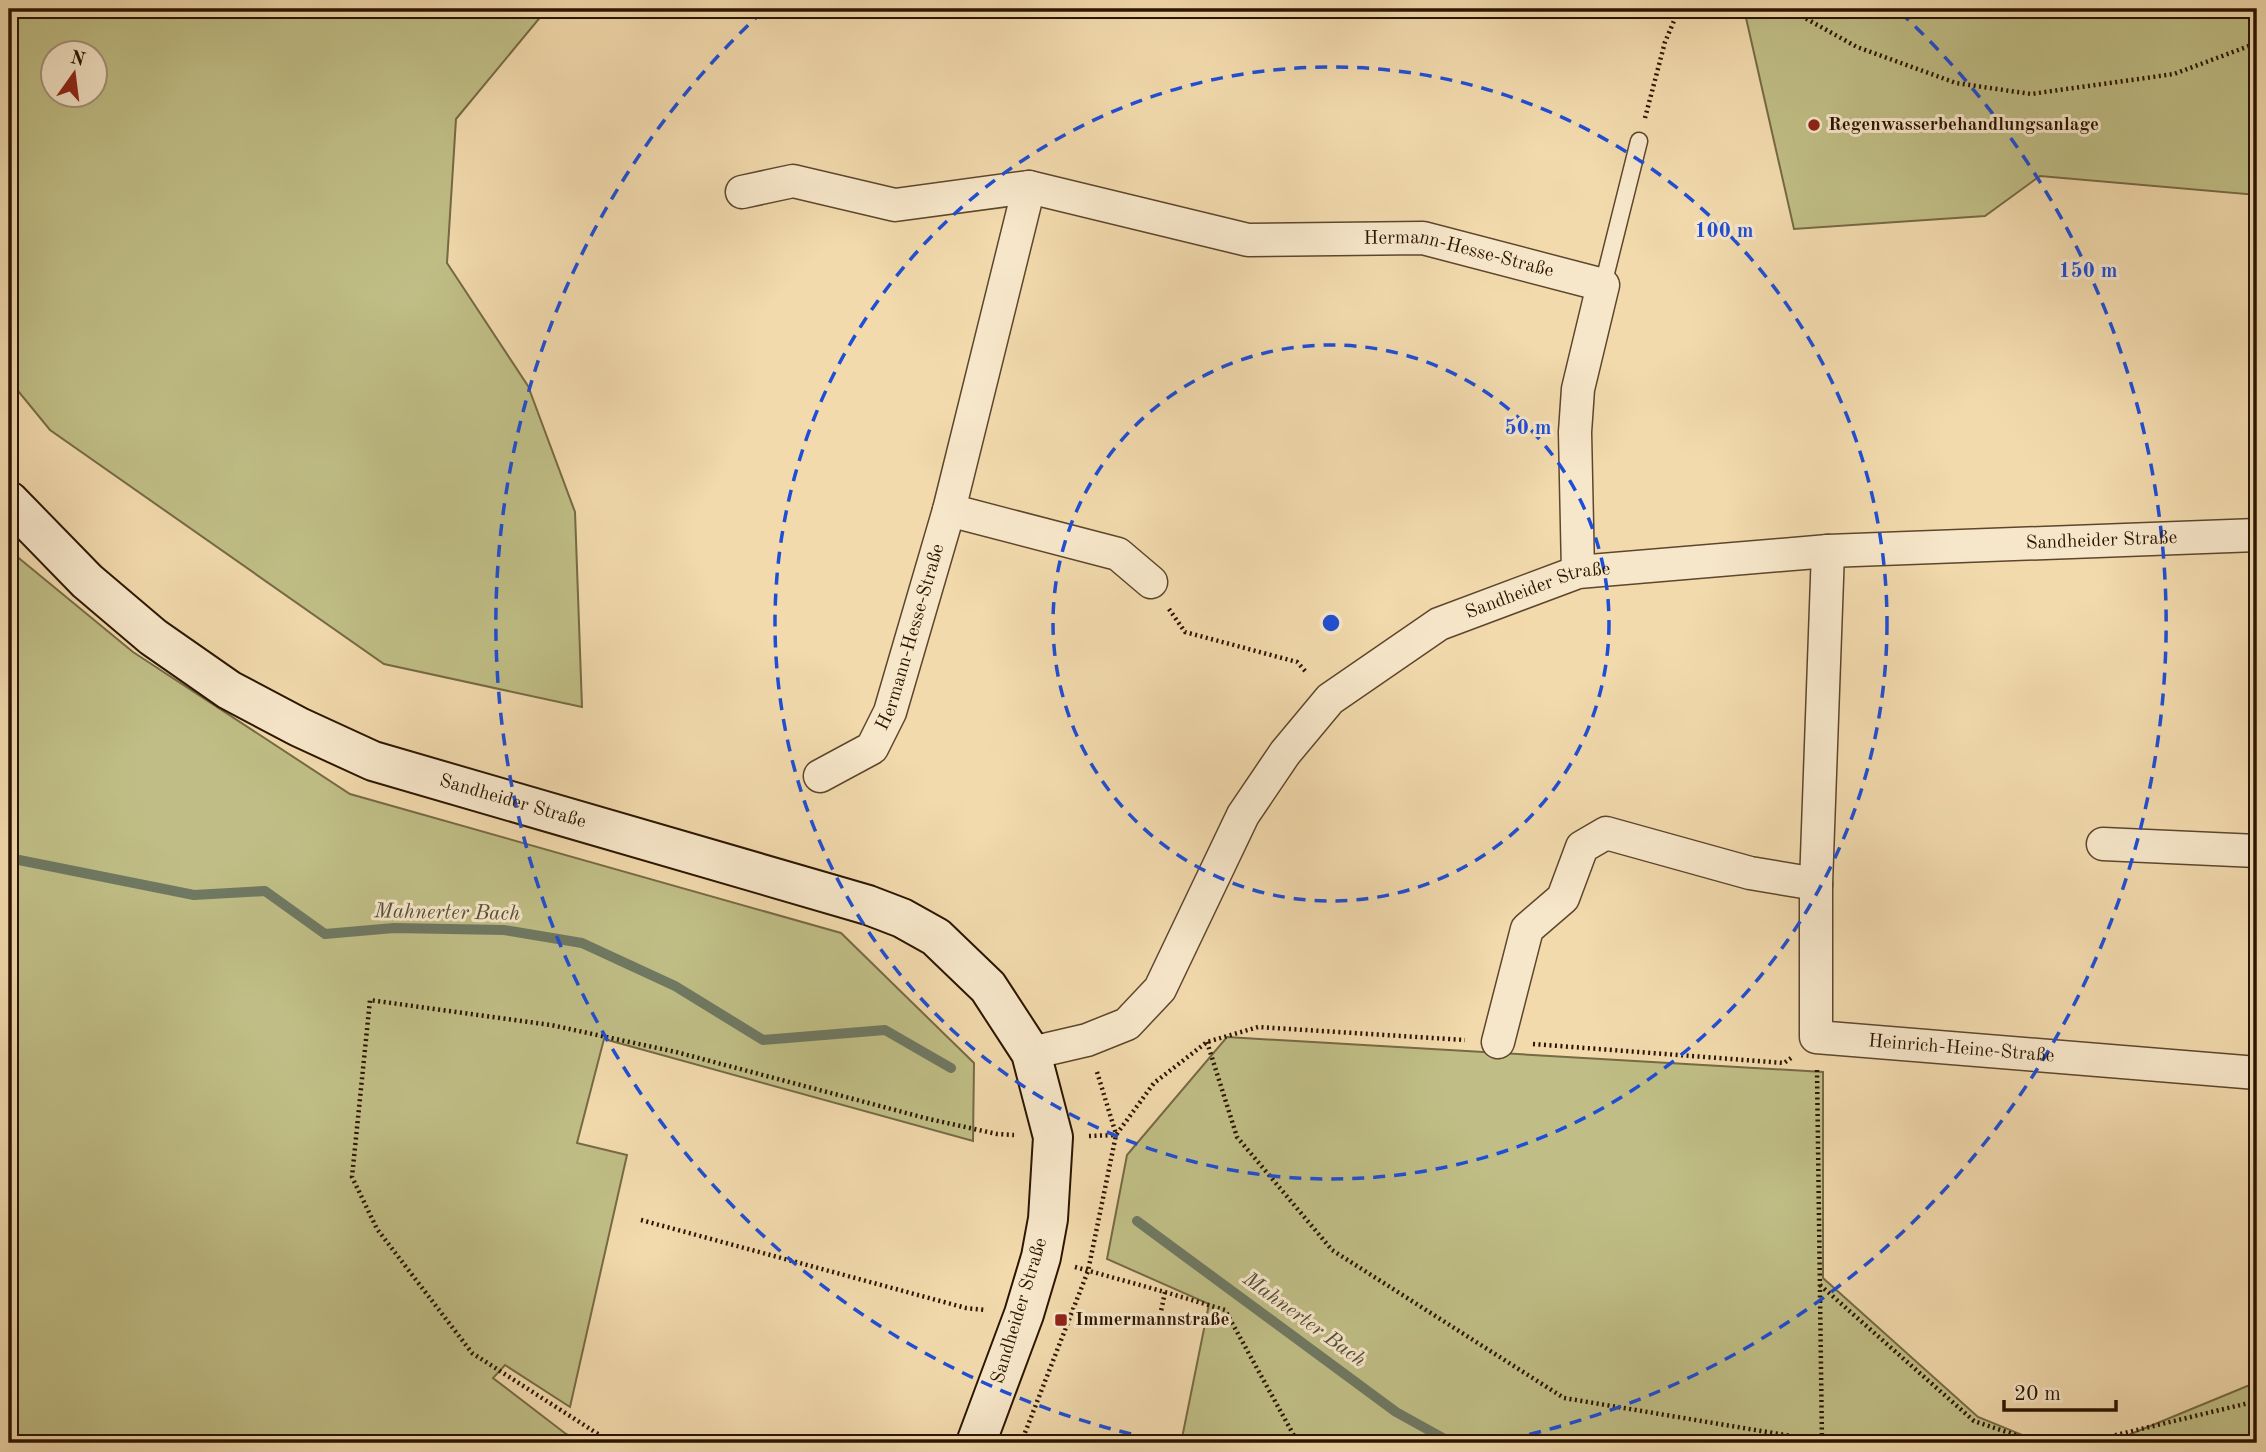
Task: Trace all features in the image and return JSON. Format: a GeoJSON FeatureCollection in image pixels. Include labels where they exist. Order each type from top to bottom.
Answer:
{"type":"FeatureCollection","features":[{"type":"Feature","properties":{"kind":"street","name":"Hermann-Hesse-Straße"},"geometry":{"type":"LineString","coordinates":[[743,192],[793,181],[895,205],[1029,187],[1248,240],[1423,238],[1603,285]]}},
{"type":"Feature","properties":{"kind":"street","name":"Hermann-Hesse-Straße"},"geometry":{"type":"LineString","coordinates":[[820,776],[872,748],[890,712],[949,510],[1029,187]]}},
{"type":"Feature","properties":{"kind":"street"},"geometry":{"type":"LineString","coordinates":[[1578,572],[1574,432],[1578,389],[1603,285]]}},
{"type":"Feature","properties":{"kind":"street","name":"Sandheider Straße"},"geometry":{"type":"LineString","coordinates":[[9,501],[96,589],[153,638],[229,690],[299,727],[373,761],[868,905],[936,937],[988,987],[1031,1053],[1053,1137],[1048,1219],[1041,1257],[1024,1314],[976,1443]]}},
{"type":"Feature","properties":{"kind":"street"},"geometry":{"type":"LineString","coordinates":[[949,510],[1118,554],[1151,582]]}},
{"type":"Feature","properties":{"kind":"street","name":"Sandheider Straße"},"geometry":{"type":"LineString","coordinates":[[1031,1053],[1087,1040],[1127,1024],[1160,989],[1243,816],[1285,753],[1330,699],[1439,624],[1578,572],[1828,551],[2257,535]]}},
{"type":"Feature","properties":{"kind":"street"},"geometry":{"type":"LineString","coordinates":[[1816,1037],[1816,884],[1828,551]]}},
{"type":"Feature","properties":{"kind":"street"},"geometry":{"type":"LineString","coordinates":[[1498,1042],[1527,929],[1563,898],[1582,847],[1606,833],[1750,873],[1816,884]]}},
{"type":"Feature","properties":{"kind":"street"},"geometry":{"type":"LineString","coordinates":[[2103,844],[2257,851]]}},
{"type":"Feature","properties":{"kind":"street","name":"Heinrich-Heine-Straße"},"geometry":{"type":"LineString","coordinates":[[1816,1037],[2257,1073]]}},
{"type":"Feature","properties":{"kind":"lane"},"geometry":{"type":"LineString","coordinates":[[1603,285],[1639,141]]}},
{"type":"Feature","properties":{"kind":"path"},"geometry":{"type":"LineString","coordinates":[[1639,141],[1665,42],[1679,9]]}},
{"type":"Feature","properties":{"kind":"path"},"geometry":{"type":"LineString","coordinates":[[1793,9],[1857,47],[1943,79],[2031,94],[2174,74],[2257,43]]}},
{"type":"Feature","properties":{"kind":"path"},"geometry":{"type":"LineString","coordinates":[[1151,582],[1185,632],[1297,662],[1330,699]]}},
{"type":"Feature","properties":{"kind":"path"},"geometry":{"type":"LineString","coordinates":[[612,1443],[472,1353],[376,1229],[352,1177],[370,1000],[551,1025],[676,1052],[929,1119],[997,1134]]}},
{"type":"Feature","properties":{"kind":"path"},"geometry":{"type":"LineString","coordinates":[[1021,1443],[1088,1270],[1116,1135],[1154,1083],[1207,1042],[1258,1027],[1784,1063],[1816,1037]]}},
{"type":"Feature","properties":{"kind":"path"},"geometry":{"type":"LineString","coordinates":[[1207,1042],[1237,1137],[1332,1251],[1564,1398],[1822,1442],[1816,1037]]}},
{"type":"Feature","properties":{"kind":"path"},"geometry":{"type":"LineString","coordinates":[[1087,1040],[1116,1135]]}},
{"type":"Feature","properties":{"kind":"path"},"geometry":{"type":"LineString","coordinates":[[641,1220],[966,1308],[1024,1314]]}},
{"type":"Feature","properties":{"kind":"path"},"geometry":{"type":"LineString","coordinates":[[1041,1257],[1225,1310],[1298,1443]]}},
{"type":"Feature","properties":{"kind":"path"},"geometry":{"type":"LineString","coordinates":[[1819,1284],[1974,1421],[2039,1443]]}},
{"type":"Feature","properties":{"kind":"path"},"geometry":{"type":"LineString","coordinates":[[1160,1316],[1165,1292]]}},
{"type":"Feature","properties":{"kind":"path"},"geometry":{"type":"LineString","coordinates":[[2083,1443],[2257,1401]]}},
{"type":"Feature","properties":{"kind":"shaded area"},"geometry":{"type":"Polygon","coordinates":[[[9,9],[555,9],[542,15],[456,119],[447,263],[528,386],[575,512],[582,707],[384,664],[50,430],[9,380],[9,9]]]}},
{"type":"Feature","properties":{"kind":"shaded area"},"geometry":{"type":"Polygon","coordinates":[[[1744,9],[2257,9],[2257,195],[2040,176],[1985,216],[1794,229],[1744,9]]]}},
{"type":"Feature","properties":{"kind":"shaded area"},"geometry":{"type":"Polygon","coordinates":[[[9,550],[133,652],[350,794],[841,933],[974,1063],[973,1141],[604,1039],[577,1143],[627,1155],[570,1407],[505,1365],[493,1378],[566,1434],[585,1443],[9,1443],[9,550]]]}},
{"type":"Feature","properties":{"kind":"shaded area"},"geometry":{"type":"Polygon","coordinates":[[[1227,1037],[1823,1072],[1823,1278],[1978,1417],[2042,1443],[1181,1443],[1209,1304],[1107,1259],[1127,1155],[1227,1037]]]}},
{"type":"Feature","properties":{"kind":"shaded area"},"geometry":{"type":"Polygon","coordinates":[[[2257,1382],[2257,1443],[2109,1443],[2257,1382]]]}},
{"type":"Feature","properties":{"kind":"waterway","name":"Mahnerter Bach"},"geometry":{"type":"LineString","coordinates":[[9,858],[194,895],[265,891],[325,934],[394,928],[504,930],[582,943],[675,986],[763,1040],[885,1030],[951,1068]]}},
{"type":"Feature","properties":{"kind":"waterway","name":"Mahnerter Bach"},"geometry":{"type":"LineString","coordinates":[[1137,1221],[1396,1412],[1452,1443]]}},
{"type":"Feature","properties":{"kind":"place","name":"Regenwasserbehandlungsanlage"},"geometry":{"type":"Point","coordinates":[1814,125]}},
{"type":"Feature","properties":{"kind":"place","name":"Immermannstraße"},"geometry":{"type":"Point","coordinates":[1061,1320]}}]}
